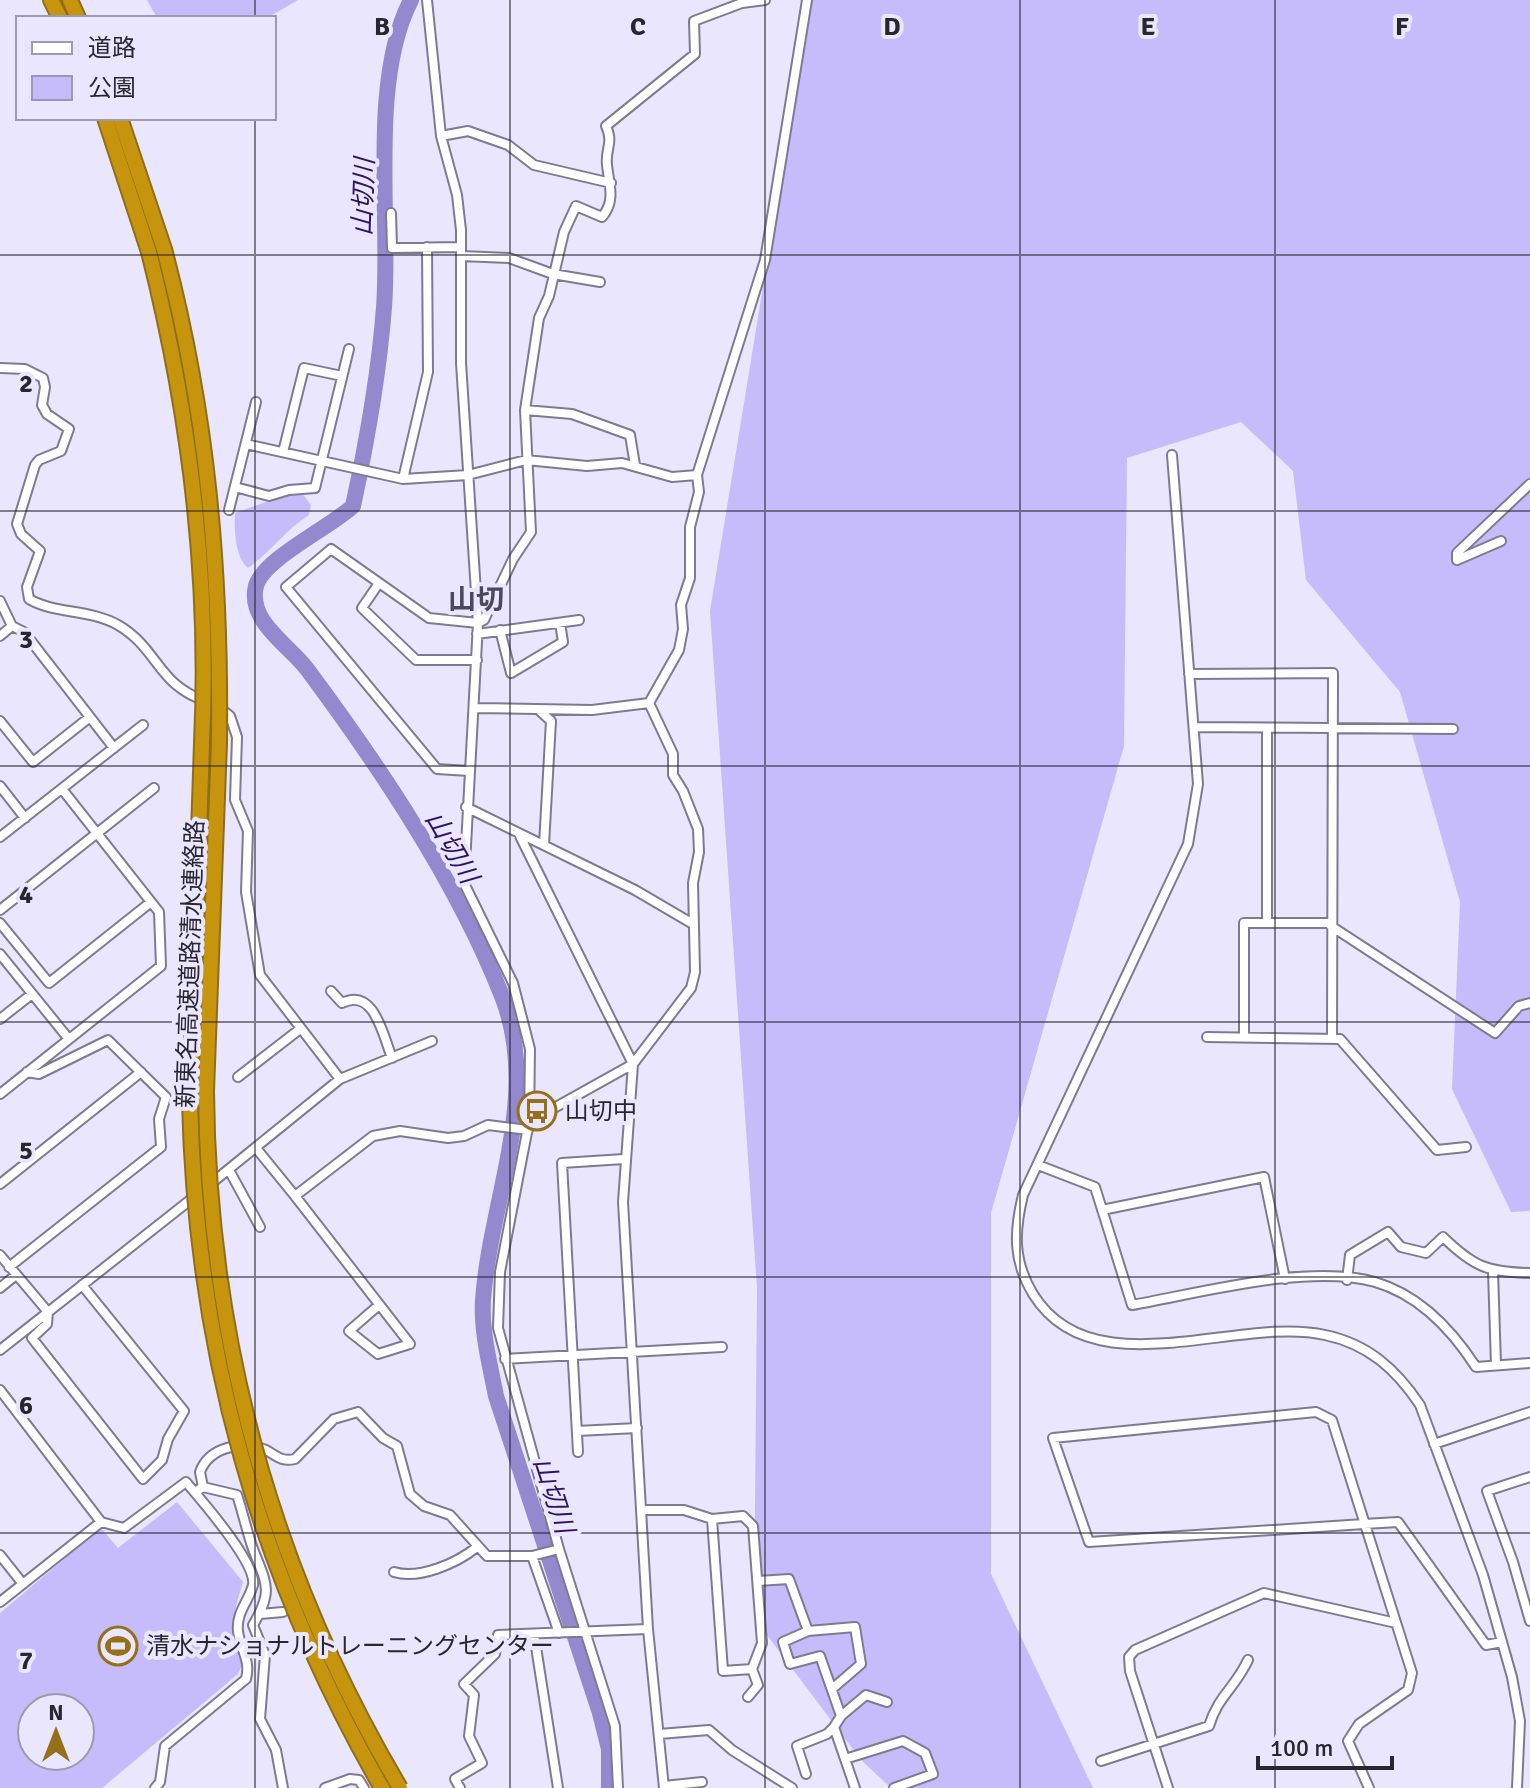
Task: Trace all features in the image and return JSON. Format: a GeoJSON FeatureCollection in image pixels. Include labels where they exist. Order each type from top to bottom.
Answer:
{"type":"FeatureCollection","features":[{"type":"Feature","properties":{"kind":"highway","name":"新東名高速道路清水連絡路"},"geometry":{"type":"LineString","coordinates":[[106,120],[185,331],[209,472],[219,608],[219,743],[206,1091],[214,1246],[231,1358],[249,1435],[273,1515],[316,1627],[346,1692],[400,1788]]}},
{"type":"Feature","properties":{"kind":"highway","name":"新東名高速道路清水連絡路"},"geometry":{"type":"LineString","coordinates":[[121,120],[156,250],[194,473],[203,609],[202,743],[190,1102],[204,1291],[235,1439],[283,1588],[315,1664],[382,1788]]}},
{"type":"Feature","properties":{"kind":"street"},"geometry":{"type":"LineString","coordinates":[[427,0],[441,136],[457,195],[461,251],[461,363],[478,623],[464,883],[513,983],[525,1019],[531,1075],[526,1127],[497,1301],[505,1359],[556,1550],[615,1726],[618,1788]]}},
{"type":"Feature","properties":{"kind":"street"},"geometry":{"type":"LineString","coordinates":[[469,771],[437,769],[286,587],[331,549],[429,618],[478,623],[484,620],[513,559],[531,532],[525,410],[539,318],[564,232],[576,206],[602,217],[611,199],[607,156],[612,139],[606,126],[695,54],[694,21],[718,11],[765,0]]}},
{"type":"Feature","properties":{"kind":"street"},"geometry":{"type":"LineString","coordinates":[[649,703],[679,650],[683,629],[681,605],[690,578],[690,527],[699,492],[697,475],[765,260],[807,0]]}},
{"type":"Feature","properties":{"kind":"street"},"geometry":{"type":"LineString","coordinates":[[441,136],[468,131],[508,145],[534,165],[611,183]]}},
{"type":"Feature","properties":{"kind":"street"},"geometry":{"type":"LineString","coordinates":[[391,213],[392,248],[427,247],[509,258],[553,274],[600,282]]}},
{"type":"Feature","properties":{"kind":"street"},"geometry":{"type":"LineString","coordinates":[[403,479],[428,372],[427,247]]}},
{"type":"Feature","properties":{"kind":"street"},"geometry":{"type":"LineString","coordinates":[[235,487],[269,496],[289,490],[315,488],[349,349]]}},
{"type":"Feature","properties":{"kind":"street"},"geometry":{"type":"LineString","coordinates":[[0,368],[25,369],[43,378],[42,405],[47,414],[69,429],[61,451],[39,460],[35,465],[17,524],[21,534],[40,551],[27,587],[29,599],[38,604],[96,614],[120,625],[140,639],[173,687],[223,707],[230,716],[237,737],[235,800],[248,831],[246,892],[260,975],[340,1079]]}},
{"type":"Feature","properties":{"kind":"street"},"geometry":{"type":"LineString","coordinates":[[283,452],[304,368],[342,376]]}},
{"type":"Feature","properties":{"kind":"street"},"geometry":{"type":"LineString","coordinates":[[229,510],[256,402]]}},
{"type":"Feature","properties":{"kind":"street"},"geometry":{"type":"LineString","coordinates":[[525,410],[572,414],[630,435],[635,465]]}},
{"type":"Feature","properties":{"kind":"street"},"geometry":{"type":"LineString","coordinates":[[246,444],[403,479],[468,475],[526,460],[587,466],[635,465],[672,477],[697,475]]}},
{"type":"Feature","properties":{"kind":"street"},"geometry":{"type":"LineString","coordinates":[[1172,455],[1198,784],[1188,844],[1023,1195],[1015,1228],[1017,1253],[1024,1278],[1037,1299],[1069,1329],[1093,1339],[1135,1345],[1288,1332],[1344,1340],[1377,1356],[1407,1386],[1420,1405],[1483,1575],[1502,1642],[1520,1721],[1517,1788]]}},
{"type":"Feature","properties":{"kind":"street"},"geometry":{"type":"LineString","coordinates":[[1501,541],[1457,560],[1457,553],[1530,484]]}},
{"type":"Feature","properties":{"kind":"street"},"geometry":{"type":"LineString","coordinates":[[379,583],[362,608],[416,660],[477,660]]}},
{"type":"Feature","properties":{"kind":"street"},"geometry":{"type":"LineString","coordinates":[[0,601],[12,626],[24,632],[114,748]]}},
{"type":"Feature","properties":{"kind":"street"},"geometry":{"type":"LineString","coordinates":[[477,634],[579,620]]}},
{"type":"Feature","properties":{"kind":"street"},"geometry":{"type":"LineString","coordinates":[[500,630],[511,673],[563,642],[560,623]]}},
{"type":"Feature","properties":{"kind":"street"},"geometry":{"type":"LineString","coordinates":[[0,636],[12,626]]}},
{"type":"Feature","properties":{"kind":"street"},"geometry":{"type":"LineString","coordinates":[[1189,674],[1333,673],[1332,1037]]}},
{"type":"Feature","properties":{"kind":"street"},"geometry":{"type":"LineString","coordinates":[[475,708],[592,710],[649,703]]}},
{"type":"Feature","properties":{"kind":"street"},"geometry":{"type":"LineString","coordinates":[[295,1196],[373,1136],[400,1131],[448,1138],[464,1136],[488,1125],[526,1127],[633,1064],[691,988],[695,972],[693,924],[698,829],[673,775],[673,754],[649,703]]}},
{"type":"Feature","properties":{"kind":"street"},"geometry":{"type":"LineString","coordinates":[[539,710],[551,721],[544,845]]}},
{"type":"Feature","properties":{"kind":"street"},"geometry":{"type":"LineString","coordinates":[[0,721],[33,762],[90,717]]}},
{"type":"Feature","properties":{"kind":"street"},"geometry":{"type":"LineString","coordinates":[[0,837],[143,725]]}},
{"type":"Feature","properties":{"kind":"street"},"geometry":{"type":"LineString","coordinates":[[1194,727],[1453,729]]}},
{"type":"Feature","properties":{"kind":"street"},"geometry":{"type":"LineString","coordinates":[[1267,728],[1267,923]]}},
{"type":"Feature","properties":{"kind":"street"},"geometry":{"type":"LineString","coordinates":[[0,787],[25,818]]}},
{"type":"Feature","properties":{"kind":"street"},"geometry":{"type":"LineString","coordinates":[[0,910],[154,788]]}},
{"type":"Feature","properties":{"kind":"street"},"geometry":{"type":"LineString","coordinates":[[0,1094],[161,966],[159,912],[62,789]]}},
{"type":"Feature","properties":{"kind":"street"},"geometry":{"type":"LineString","coordinates":[[466,807],[635,890],[693,924]]}},
{"type":"Feature","properties":{"kind":"street"},"geometry":{"type":"LineString","coordinates":[[519,834],[633,1064],[623,1202],[648,1629],[664,1787],[702,1782]]}},
{"type":"Feature","properties":{"kind":"street"},"geometry":{"type":"LineString","coordinates":[[0,923],[49,983],[151,902]]}},
{"type":"Feature","properties":{"kind":"street"},"geometry":{"type":"LineString","coordinates":[[1244,1037],[1244,923],[1331,924],[1495,1033],[1519,1006],[1530,1003]]}},
{"type":"Feature","properties":{"kind":"street"},"geometry":{"type":"LineString","coordinates":[[0,954],[68,1038]]}},
{"type":"Feature","properties":{"kind":"street"},"geometry":{"type":"LineString","coordinates":[[331,991],[342,1003],[352,998],[362,1000],[371,1007],[392,1058]]}},
{"type":"Feature","properties":{"kind":"street"},"geometry":{"type":"LineString","coordinates":[[0,1019],[32,994]]}},
{"type":"Feature","properties":{"kind":"street"},"geometry":{"type":"LineString","coordinates":[[238,1077],[300,1029]]}},
{"type":"Feature","properties":{"kind":"street"},"geometry":{"type":"LineString","coordinates":[[1207,1037],[1340,1039],[1437,1150],[1466,1147]]}},
{"type":"Feature","properties":{"kind":"street"},"geometry":{"type":"LineString","coordinates":[[9,1267],[161,1147],[159,1119],[166,1097],[108,1040],[39,1074],[27,1072]]}},
{"type":"Feature","properties":{"kind":"street"},"geometry":{"type":"LineString","coordinates":[[0,1350],[340,1079],[432,1041]]}},
{"type":"Feature","properties":{"kind":"street"},"geometry":{"type":"LineString","coordinates":[[0,1184],[141,1072]]}},
{"type":"Feature","properties":{"kind":"street"},"geometry":{"type":"LineString","coordinates":[[256,1148],[410,1344],[378,1354],[349,1331],[379,1305]]}},
{"type":"Feature","properties":{"kind":"street"},"geometry":{"type":"LineString","coordinates":[[578,1452],[562,1163],[624,1159]]}},
{"type":"Feature","properties":{"kind":"street"},"geometry":{"type":"LineString","coordinates":[[1038,1165],[1095,1187],[1132,1305],[1285,1279],[1374,1281],[1401,1293],[1445,1325],[1476,1367],[1530,1363]]}},
{"type":"Feature","properties":{"kind":"street"},"geometry":{"type":"LineString","coordinates":[[229,1170],[260,1227]]}},
{"type":"Feature","properties":{"kind":"street"},"geometry":{"type":"LineString","coordinates":[[1102,1210],[1264,1177],[1285,1279]]}},
{"type":"Feature","properties":{"kind":"street"},"geometry":{"type":"LineString","coordinates":[[1347,1280],[1350,1255],[1388,1232],[1401,1247],[1426,1253],[1443,1237],[1468,1261],[1493,1271],[1530,1273]]}},
{"type":"Feature","properties":{"kind":"street"},"geometry":{"type":"LineString","coordinates":[[0,1255],[48,1312],[47,1324],[32,1338],[143,1479],[162,1460],[168,1439],[184,1411],[82,1285]]}},
{"type":"Feature","properties":{"kind":"street"},"geometry":{"type":"LineString","coordinates":[[1493,1271],[1496,1365]]}},
{"type":"Feature","properties":{"kind":"street"},"geometry":{"type":"LineString","coordinates":[[0,1288],[16,1275]]}},
{"type":"Feature","properties":{"kind":"street"},"geometry":{"type":"LineString","coordinates":[[505,1359],[722,1347]]}},
{"type":"Feature","properties":{"kind":"street"},"geometry":{"type":"LineString","coordinates":[[0,1390],[101,1522],[124,1528],[186,1482],[199,1490],[237,1495],[268,1587],[260,1614],[253,1625],[265,1655],[260,1719],[276,1750],[283,1788]]}},
{"type":"Feature","properties":{"kind":"street"},"geometry":{"type":"LineString","coordinates":[[155,1788],[165,1746],[237,1689],[249,1667],[238,1629],[240,1611],[253,1587],[251,1568],[199,1490],[200,1472],[212,1454],[224,1448],[249,1446],[265,1450],[280,1460],[295,1459],[334,1419],[358,1412],[383,1438],[397,1446],[410,1494],[424,1506],[450,1515],[487,1556],[534,1556],[556,1550]]}},
{"type":"Feature","properties":{"kind":"street"},"geometry":{"type":"LineString","coordinates":[[1369,1788],[1348,1741],[1359,1724],[1399,1698],[1412,1681],[1396,1623],[1364,1524],[1332,1420],[1316,1412],[1053,1438],[1089,1542],[1364,1524],[1398,1522],[1486,1645],[1502,1642]]}},
{"type":"Feature","properties":{"kind":"street"},"geometry":{"type":"LineString","coordinates":[[1434,1444],[1530,1412]]}},
{"type":"Feature","properties":{"kind":"street"},"geometry":{"type":"LineString","coordinates":[[577,1431],[637,1428]]}},
{"type":"Feature","properties":{"kind":"street"},"geometry":{"type":"LineString","coordinates":[[1530,1477],[1487,1491],[1530,1621]]}},
{"type":"Feature","properties":{"kind":"street"},"geometry":{"type":"LineString","coordinates":[[642,1510],[684,1510],[712,1519],[743,1516],[753,1526],[762,1643],[752,1669],[758,1685],[748,1697]]}},
{"type":"Feature","properties":{"kind":"street"},"geometry":{"type":"LineString","coordinates":[[712,1519],[723,1671],[752,1669]]}},
{"type":"Feature","properties":{"kind":"street"},"geometry":{"type":"LineString","coordinates":[[0,1602],[101,1522]]}},
{"type":"Feature","properties":{"kind":"street"},"geometry":{"type":"LineString","coordinates":[[394,1572],[406,1576],[419,1573],[464,1558],[477,1547]]}},
{"type":"Feature","properties":{"kind":"street"},"geometry":{"type":"LineString","coordinates":[[0,1555],[23,1584]]}},
{"type":"Feature","properties":{"kind":"street"},"geometry":{"type":"LineString","coordinates":[[534,1556],[561,1632]]}},
{"type":"Feature","properties":{"kind":"street"},"geometry":{"type":"LineString","coordinates":[[758,1581],[789,1579],[808,1631]]}},
{"type":"Feature","properties":{"kind":"street"},"geometry":{"type":"LineString","coordinates":[[1519,1582],[1530,1579]]}},
{"type":"Feature","properties":{"kind":"street"},"geometry":{"type":"LineString","coordinates":[[1168,1788],[1128,1663],[1135,1650],[1264,1593],[1396,1623]]}},
{"type":"Feature","properties":{"kind":"street"},"geometry":{"type":"LineString","coordinates":[[260,1614],[283,1612]]}},
{"type":"Feature","properties":{"kind":"street"},"geometry":{"type":"LineString","coordinates":[[832,1689],[861,1664],[855,1627],[808,1631],[783,1642],[790,1664],[820,1656],[841,1716]]}},
{"type":"Feature","properties":{"kind":"street"},"geometry":{"type":"LineString","coordinates":[[460,1788],[455,1779],[482,1763],[469,1736],[474,1695],[464,1684],[495,1654],[498,1635],[648,1629]]}},
{"type":"Feature","properties":{"kind":"street"},"geometry":{"type":"LineString","coordinates":[[534,1634],[558,1788]]}},
{"type":"Feature","properties":{"kind":"street"},"geometry":{"type":"LineString","coordinates":[[1101,1761],[1209,1726],[1216,1703],[1238,1682],[1248,1660]]}},
{"type":"Feature","properties":{"kind":"street"},"geometry":{"type":"LineString","coordinates":[[806,1774],[797,1746],[827,1734],[841,1716],[866,1695],[887,1702]]}},
{"type":"Feature","properties":{"kind":"street"},"geometry":{"type":"LineString","coordinates":[[834,1727],[855,1788]]}},
{"type":"Feature","properties":{"kind":"street"},"geometry":{"type":"LineString","coordinates":[[659,1734],[709,1730],[732,1750],[792,1788]]}},
{"type":"Feature","properties":{"kind":"street"},"geometry":{"type":"LineString","coordinates":[[845,1759],[903,1741],[925,1753],[933,1774],[894,1788]]}},
{"type":"Feature","properties":{"kind":"street"},"geometry":{"type":"LineString","coordinates":[[325,1788],[350,1779],[359,1780],[364,1788]]}},
{"type":"Feature","properties":{"kind":"green space"},"geometry":{"type":"Polygon","coordinates":[[[147,0],[298,0],[270,16],[156,16],[147,0]]]}},
{"type":"Feature","properties":{"kind":"green space"},"geometry":{"type":"Polygon","coordinates":[[[803,0],[1530,0],[1530,1211],[1511,1212],[1452,1089],[1460,902],[1400,692],[1306,580],[1293,471],[1241,422],[1127,458],[1124,746],[991,1213],[991,1574],[1093,1788],[891,1788],[861,1760],[754,1618],[757,1288],[710,611],[785,152],[803,0]]]}},
{"type":"Feature","properties":{"kind":"green space"},"geometry":{"type":"Polygon","coordinates":[[[302,493],[311,505],[309,515],[248,568],[238,550],[235,513],[285,495],[302,493]]]}},
{"type":"Feature","properties":{"kind":"green space","name":"清水ナショナルトレーニングセンター"},"geometry":{"type":"Polygon","coordinates":[[[177,1502],[243,1582],[234,1624],[242,1665],[238,1674],[102,1788],[0,1788],[0,1613],[101,1528],[118,1548],[177,1502]]]}},
{"type":"Feature","properties":{"kind":"waterway","name":"山切川"},"geometry":{"type":"LineString","coordinates":[[411,0],[398,33],[390,69],[384,150],[384,307],[372,407],[353,506],[271,565],[256,586],[255,599],[263,621],[307,669],[415,826],[463,911],[502,996],[513,1033],[515,1109],[487,1262],[483,1300],[485,1336],[496,1396],[600,1713],[609,1749],[609,1788]]}},
{"type":"Feature","properties":{"kind":"place","name":"山切中"},"geometry":{"type":"Point","coordinates":[537,1111]}},
{"type":"Feature","properties":{"kind":"place","name":"清水ナショナルトレーニングセンター"},"geometry":{"type":"Point","coordinates":[118,1646]}},
{"type":"Feature","properties":{"kind":"district","name":"山切"},"geometry":{"type":"Point","coordinates":[476,599]}}]}
